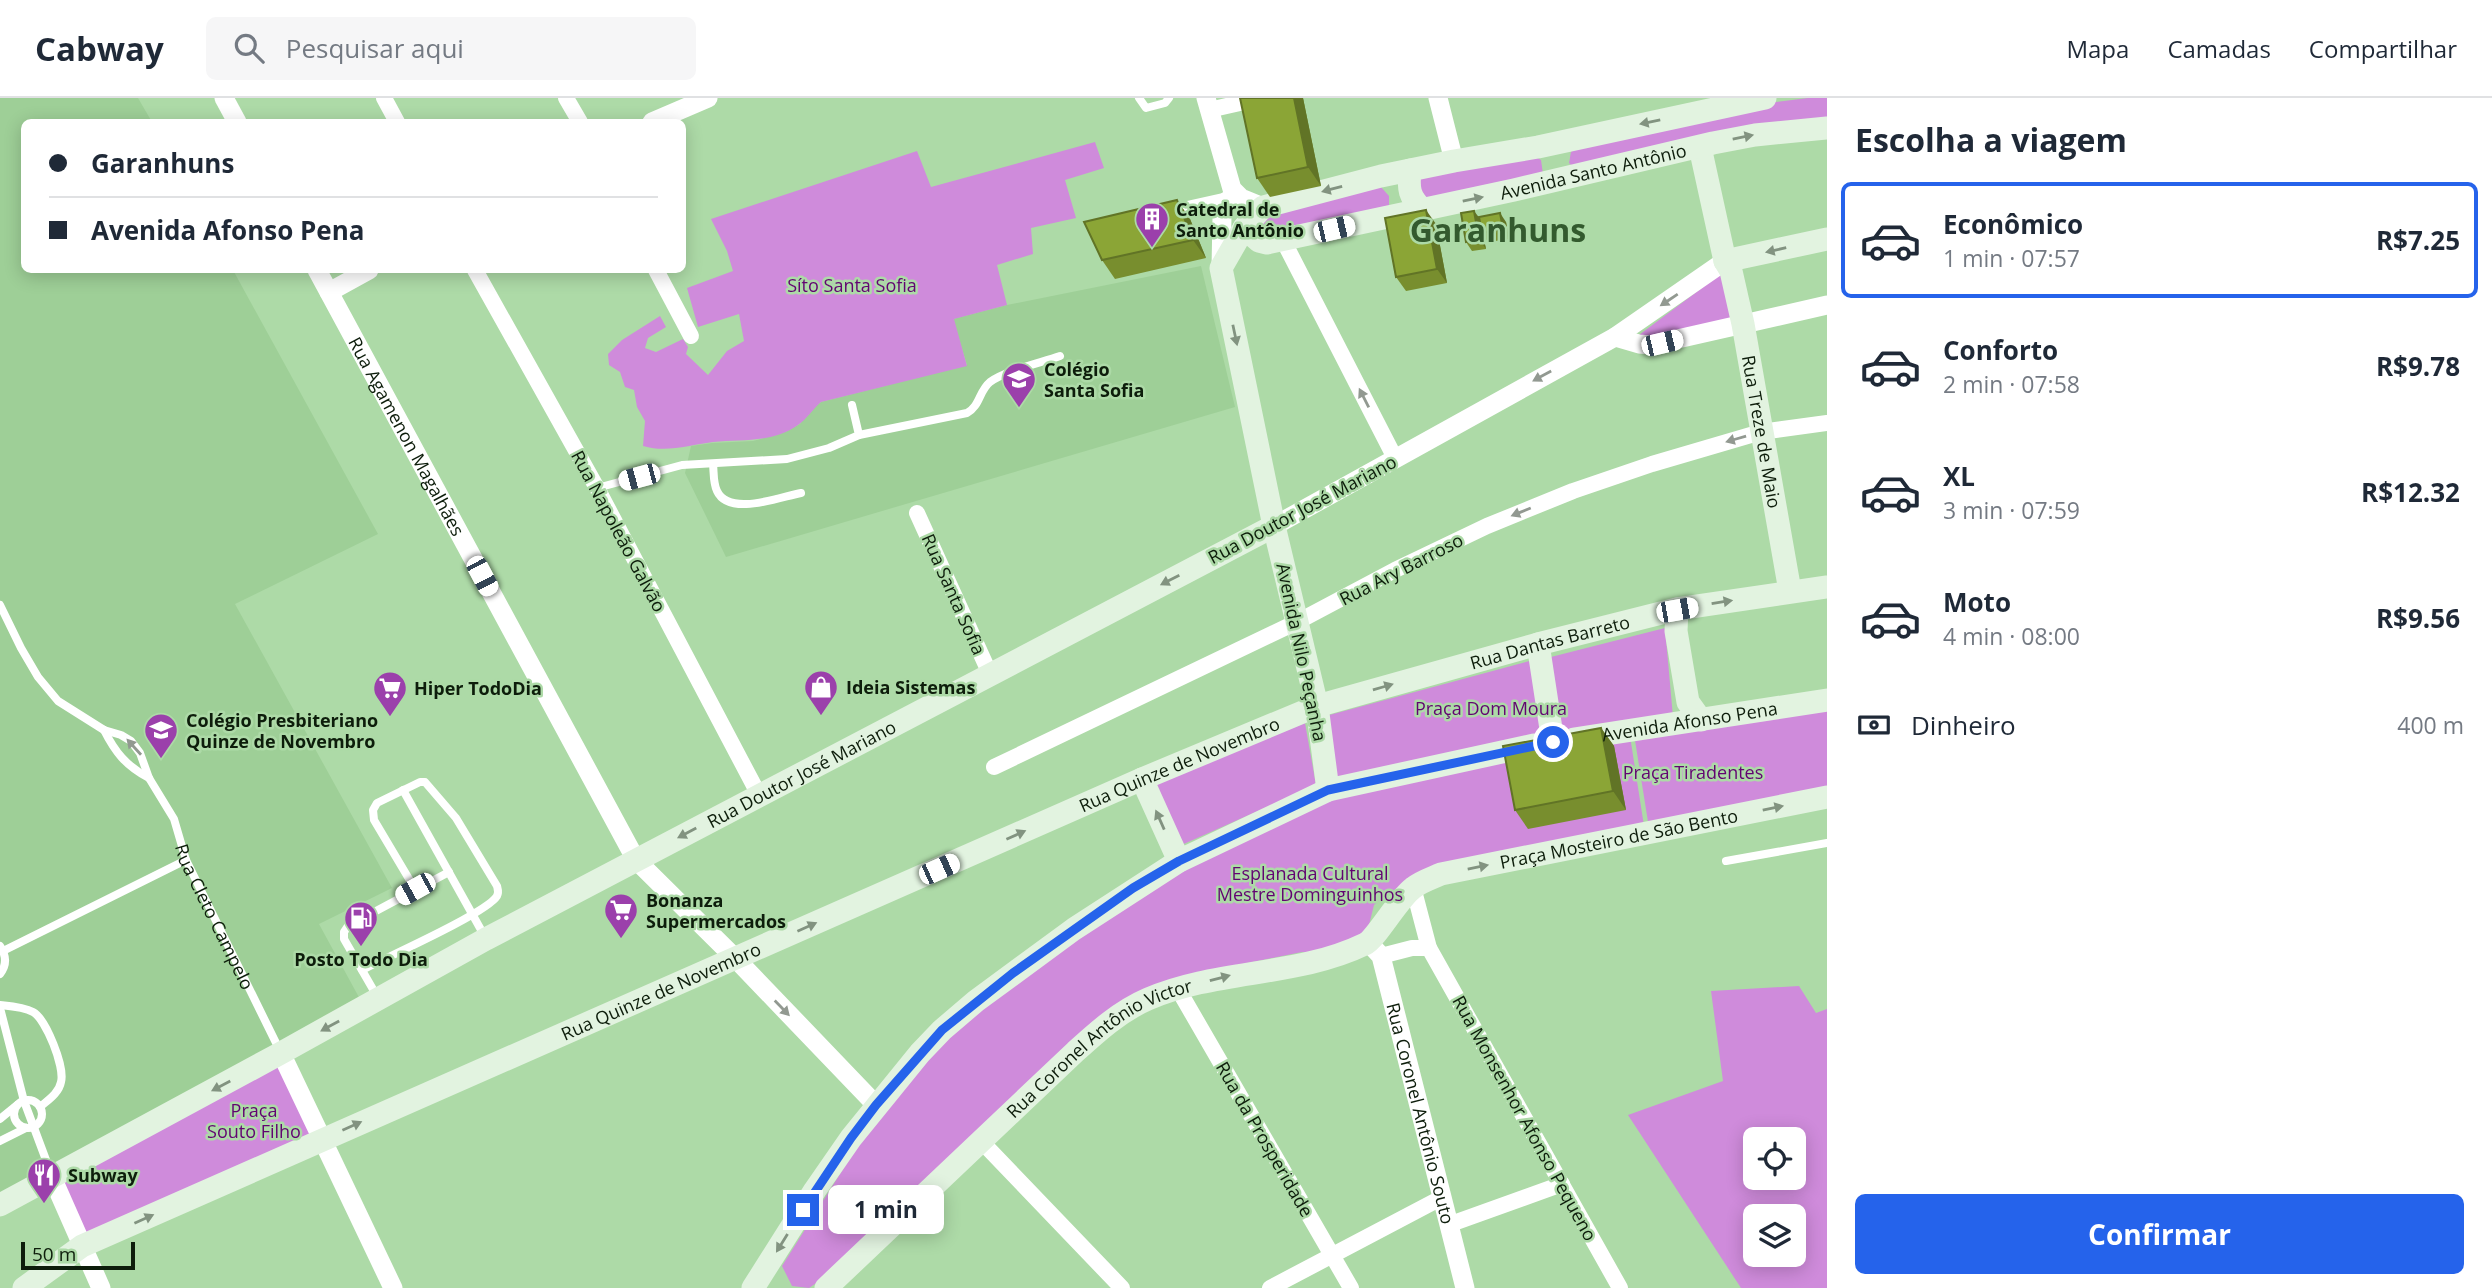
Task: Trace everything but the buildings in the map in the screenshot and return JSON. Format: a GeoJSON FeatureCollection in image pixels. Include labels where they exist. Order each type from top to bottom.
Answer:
{"type":"FeatureCollection","features":[{"type":"Feature","properties":{"kind":"main road","name":"Avenida Santo Antônio"},"geometry":{"type":"LineString","coordinates":[[1263,207],[1381,176],[1568,141],[1759,98]]}},
{"type":"Feature","properties":{"kind":"main road","name":"Avenida Santo Antônio"},"geometry":{"type":"LineString","coordinates":[[1244,228],[1262,243],[1283,240],[1706,145],[1755,135],[1827,128]]}},
{"type":"Feature","properties":{"kind":"main road"},"geometry":{"type":"LineString","coordinates":[[1568,141],[1567,159],[1575,175]]}},
{"type":"Feature","properties":{"kind":"main road","name":"Rua Treze de Maio"},"geometry":{"type":"LineString","coordinates":[[1706,145],[1743,324],[1790,592]]}},
{"type":"Feature","properties":{"kind":"main road"},"geometry":{"type":"LineString","coordinates":[[1538,147],[1548,163],[1547,181]]}},
{"type":"Feature","properties":{"kind":"main road"},"geometry":{"type":"LineString","coordinates":[[1410,170],[1409,194],[1423,210]]}},
{"type":"Feature","properties":{"kind":"main road"},"geometry":{"type":"LineString","coordinates":[[1381,176],[1393,197],[1393,206],[1388,216]]}},
{"type":"Feature","properties":{"kind":"main road"},"geometry":{"type":"LineString","coordinates":[[1221,268],[1244,228],[1263,207]]}},
{"type":"Feature","properties":{"kind":"main road"},"geometry":{"type":"LineString","coordinates":[[1729,264],[1827,239]]}},
{"type":"Feature","properties":{"kind":"main road","name":"Avenida Nilo Peçanha"},"geometry":{"type":"LineString","coordinates":[[1221,268],[1274,526],[1299,621],[1317,706],[1328,790]]}},
{"type":"Feature","properties":{"kind":"main road","name":"Rua Doutor José Mariano"},"geometry":{"type":"LineString","coordinates":[[0,1205],[486,939],[1274,526]]}},
{"type":"Feature","properties":{"kind":"main road","name":"Rua Dantas Barreto"},"geometry":{"type":"LineString","coordinates":[[1317,706],[1538,644],[1677,610],[1827,587]]}},
{"type":"Feature","properties":{"kind":"main road"},"geometry":{"type":"LineString","coordinates":[[1677,610],[1676,631],[1688,702],[1701,720]]}},
{"type":"Feature","properties":{"kind":"main road"},"geometry":{"type":"LineString","coordinates":[[1538,644],[1553,742]]}},
{"type":"Feature","properties":{"kind":"main road","name":"Avenida Afonso Pena"},"geometry":{"type":"LineString","coordinates":[[753,1288],[815,1190],[876,1105],[942,1030],[976,1001],[1084,922],[1179,861],[1328,790],[1553,742],[1827,700]]}},
{"type":"Feature","properties":{"kind":"main road","name":"Rua Quinze de Novembro"},"geometry":{"type":"LineString","coordinates":[[24,1288],[82,1246],[1142,779],[1317,706]]}},
{"type":"Feature","properties":{"kind":"main road"},"geometry":{"type":"LineString","coordinates":[[1142,779],[1179,861]]}},
{"type":"Feature","properties":{"kind":"main road","name":"Praça Mosteiro de São Bento"},"geometry":{"type":"LineString","coordinates":[[1413,887],[1441,874],[1827,797]]}},
{"type":"Feature","properties":{"kind":"main road"},"geometry":{"type":"LineString","coordinates":[[1375,949],[1382,922],[1413,887]]}},
{"type":"Feature","properties":{"kind":"main road","name":"Rua Coronel Antônio Victor"},"geometry":{"type":"LineString","coordinates":[[838,1284],[1104,1026],[1134,1005],[1178,989],[1232,975],[1375,949]]}},
{"type":"Feature","properties":{"kind":"street"},"geometry":{"type":"LineString","coordinates":[[223,98],[235,119]]}},
{"type":"Feature","properties":{"kind":"street"},"geometry":{"type":"LineString","coordinates":[[384,98],[395,119]]}},
{"type":"Feature","properties":{"kind":"street"},"geometry":{"type":"LineString","coordinates":[[566,98],[578,119]]}},
{"type":"Feature","properties":{"kind":"street"},"geometry":{"type":"LineString","coordinates":[[659,119],[708,98]]}},
{"type":"Feature","properties":{"kind":"street"},"geometry":{"type":"LineString","coordinates":[[1244,228],[1230,195],[1207,104],[1262,98]]}},
{"type":"Feature","properties":{"kind":"street"},"geometry":{"type":"LineString","coordinates":[[1438,98],[1454,161]]}},
{"type":"Feature","properties":{"kind":"street"},"geometry":{"type":"LineString","coordinates":[[1221,268],[1223,217],[1230,195]]}},
{"type":"Feature","properties":{"kind":"street"},"geometry":{"type":"LineString","coordinates":[[1152,217],[1230,195],[1263,207]]}},
{"type":"Feature","properties":{"kind":"street"},"geometry":{"type":"LineString","coordinates":[[1283,240],[1395,458]]}},
{"type":"Feature","properties":{"kind":"street","name":"Rua Doutor José Mariano"},"geometry":{"type":"LineString","coordinates":[[1274,526],[1609,340],[1729,264]]}},
{"type":"Feature","properties":{"kind":"street","name":"Rua Agamenon Magalhães"},"geometry":{"type":"LineString","coordinates":[[319,273],[636,860],[735,958],[876,1105]]}},
{"type":"Feature","properties":{"kind":"street"},"geometry":{"type":"LineString","coordinates":[[329,292],[364,273]]}},
{"type":"Feature","properties":{"kind":"street","name":"Rua Napoleão Galvão"},"geometry":{"type":"LineString","coordinates":[[477,273],[597,488],[759,795]]}},
{"type":"Feature","properties":{"kind":"street"},"geometry":{"type":"LineString","coordinates":[[658,273],[691,336]]}},
{"type":"Feature","properties":{"kind":"street"},"geometry":{"type":"LineString","coordinates":[[1609,340],[1651,345],[1827,305]]}},
{"type":"Feature","properties":{"kind":"street","name":"Rua Ary Barroso"},"geometry":{"type":"LineString","coordinates":[[993,767],[1299,621],[1395,570],[1487,526],[1573,491],[1653,464],[1761,432],[1827,424]]}},
{"type":"Feature","properties":{"kind":"street","name":"Rua Santa Sofia"},"geometry":{"type":"LineString","coordinates":[[917,513],[990,674]]}},
{"type":"Feature","properties":{"kind":"street","name":"Rua Monsenhor Afonso Pequeno"},"geometry":{"type":"LineString","coordinates":[[1413,887],[1429,948],[1620,1288]]}},
{"type":"Feature","properties":{"kind":"street"},"geometry":{"type":"LineString","coordinates":[[1375,949],[1429,948]]}},
{"type":"Feature","properties":{"kind":"street","name":"Rua Coronel Antônio Souto"},"geometry":{"type":"LineString","coordinates":[[1375,949],[1465,1288]]}},
{"type":"Feature","properties":{"kind":"street","name":"Rua da Prosperidade"},"geometry":{"type":"LineString","coordinates":[[1178,989],[1351,1288]]}},
{"type":"Feature","properties":{"kind":"street"},"geometry":{"type":"LineString","coordinates":[[281,1053],[393,1288]]}},
{"type":"Feature","properties":{"kind":"street"},"geometry":{"type":"LineString","coordinates":[[982,1142],[1122,1288]]}},
{"type":"Feature","properties":{"kind":"street"},"geometry":{"type":"LineString","coordinates":[[52,1177],[101,1288]]}},
{"type":"Feature","properties":{"kind":"street"},"geometry":{"type":"LineString","coordinates":[[1448,1225],[1562,1184]]}},
{"type":"Feature","properties":{"kind":"street"},"geometry":{"type":"LineString","coordinates":[[1269,1288],[1441,1198]]}},
{"type":"Feature","properties":{"kind":"lane"},"geometry":{"type":"LineString","coordinates":[[1139,98],[1146,108],[1165,103],[1169,98]]}},
{"type":"Feature","properties":{"kind":"lane"},"geometry":{"type":"LineString","coordinates":[[597,488],[682,466],[787,459],[829,448],[859,435],[967,413],[975,409],[987,384],[998,377],[1060,356]]}},
{"type":"Feature","properties":{"kind":"lane"},"geometry":{"type":"LineString","coordinates":[[852,405],[859,435]]}},
{"type":"Feature","properties":{"kind":"lane"},"geometry":{"type":"LineString","coordinates":[[713,464],[718,495],[727,502],[754,504],[801,492]]}},
{"type":"Feature","properties":{"kind":"lane"},"geometry":{"type":"LineString","coordinates":[[0,605],[38,677],[58,701],[104,730],[123,761],[134,771],[149,778]]}},
{"type":"Feature","properties":{"kind":"lane","name":"Rua Cleto Campelo"},"geometry":{"type":"LineString","coordinates":[[104,730],[131,741],[145,763],[149,778],[174,819],[186,860],[281,1053]]}},
{"type":"Feature","properties":{"kind":"lane"},"geometry":{"type":"LineString","coordinates":[[362,970],[473,915],[496,898],[497,886],[456,818],[425,782],[377,803],[373,810],[374,820],[415,889]]}},
{"type":"Feature","properties":{"kind":"lane"},"geometry":{"type":"LineString","coordinates":[[403,790],[486,939]]}},
{"type":"Feature","properties":{"kind":"lane"},"geometry":{"type":"LineString","coordinates":[[1726,861],[1827,843]]}},
{"type":"Feature","properties":{"kind":"lane"},"geometry":{"type":"LineString","coordinates":[[0,974],[5,964],[2,949],[186,860]]}},
{"type":"Feature","properties":{"kind":"lane"},"geometry":{"type":"LineString","coordinates":[[379,999],[344,939],[344,932],[348,926],[449,872]]}},
{"type":"Feature","properties":{"kind":"lane"},"geometry":{"type":"LineString","coordinates":[[40,1107],[56,1093],[62,1082],[61,1066],[44,1021],[33,1012],[0,1007],[21,1103],[52,1177]]}},
{"type":"Feature","properties":{"kind":"lane"},"geometry":{"type":"LineString","coordinates":[[0,1119],[21,1103],[33,1101],[40,1107],[42,1116],[29,1127],[0,1141]]}},
{"type":"Feature","properties":{"kind":"lane"},"geometry":{"type":"LineString","coordinates":[[21,1103],[15,1110],[16,1121],[29,1127]]}},
{"type":"Feature","properties":{"kind":"shaded area","name":"Colégio Presbiteriano Quinze de Novembro"},"geometry":{"type":"Polygon","coordinates":[[[0,98],[138,98],[150,119],[21,119],[21,273],[235,273],[378,534],[235,604],[392,888],[319,924],[361,1001],[0,1197],[0,98]]]}},
{"type":"Feature","properties":{"kind":"shaded area","name":"Colégio Santa Sofia"},"geometry":{"type":"Polygon","coordinates":[[[1201,266],[1235,407],[726,557],[685,473],[691,446],[753,441],[785,432],[800,424],[821,402],[967,365],[953,319],[1007,305],[1201,266]]]}},
{"type":"Feature","properties":{"kind":"green space"},"geometry":{"type":"Polygon","coordinates":[[[1827,98],[1827,124],[1576,170],[1569,163],[1571,152],[1579,144],[1753,105],[1827,98]]]}},
{"type":"Feature","properties":{"kind":"green space","name":"Síto Santa Sofia"},"geometry":{"type":"Polygon","coordinates":[[[1095,142],[1104,168],[1065,180],[1076,218],[1031,228],[1033,254],[997,265],[1007,305],[954,319],[967,366],[821,402],[798,425],[778,435],[669,449],[643,446],[645,421],[637,407],[634,390],[625,387],[620,372],[609,365],[608,354],[622,340],[660,316],[666,327],[648,338],[645,348],[656,352],[683,339],[688,347],[686,354],[708,375],[727,351],[744,341],[739,314],[698,327],[687,288],[733,271],[727,251],[711,219],[917,151],[931,187],[1095,142]]]}},
{"type":"Feature","properties":{"kind":"green space"},"geometry":{"type":"Polygon","coordinates":[[[1531,154],[1541,160],[1543,174],[1423,206],[1419,178],[1531,154]]]}},
{"type":"Feature","properties":{"kind":"green space"},"geometry":{"type":"Polygon","coordinates":[[[1381,187],[1389,196],[1389,208],[1264,240],[1250,229],[1262,213],[1381,187]]]}},
{"type":"Feature","properties":{"kind":"green space"},"geometry":{"type":"Polygon","coordinates":[[[1726,270],[1738,324],[1655,342],[1639,335],[1726,270]]]}},
{"type":"Feature","properties":{"kind":"green space"},"geometry":{"type":"Polygon","coordinates":[[[1665,628],[1673,717],[1559,734],[1547,658],[1665,628]]]}},
{"type":"Feature","properties":{"kind":"green space","name":"Praça Dom Moura"},"geometry":{"type":"Polygon","coordinates":[[[1533,660],[1545,732],[1337,780],[1322,717],[1533,660]]]}},
{"type":"Feature","properties":{"kind":"green space","name":"Praça Tiradentes"},"geometry":{"type":"Polygon","coordinates":[[[1827,708],[1827,794],[1649,828],[1634,734],[1827,708]]]}},
{"type":"Feature","properties":{"kind":"green space"},"geometry":{"type":"Polygon","coordinates":[[[1305,723],[1316,785],[1177,847],[1155,784],[1305,723]]]}},
{"type":"Feature","properties":{"kind":"green space","name":"Esplanada Cultural Mestre Dominguinhos"},"geometry":{"type":"Polygon","coordinates":[[[1630,736],[1644,826],[1398,887],[1374,905],[1366,937],[1328,954],[1302,952],[1174,978],[825,1277],[809,1288],[792,1286],[782,1266],[874,1120],[943,1040],[1128,897],[1328,798],[1630,736]]]}},
{"type":"Feature","properties":{"kind":"green space"},"geometry":{"type":"Polygon","coordinates":[[[1799,986],[1816,1013],[1827,1009],[1827,1288],[1741,1288],[1628,1115],[1723,1081],[1711,991],[1799,986]]]}},
{"type":"Feature","properties":{"kind":"green space","name":"Praça Souto Filho"},"geometry":{"type":"Polygon","coordinates":[[[276,1061],[318,1138],[86,1241],[55,1180],[276,1061]]]}},
{"type":"Feature","properties":{"kind":"place","name":"Catedral de Santo Antônio"},"geometry":{"type":"Point","coordinates":[1152,249]}},
{"type":"Feature","properties":{"kind":"place","name":"Colégio Santa Sofia"},"geometry":{"type":"Point","coordinates":[1019,409]}},
{"type":"Feature","properties":{"kind":"place","name":"Ideia Sistemas"},"geometry":{"type":"Point","coordinates":[821,717]}},
{"type":"Feature","properties":{"kind":"place","name":"Hiper TodoDia"},"geometry":{"type":"Point","coordinates":[390,718]}},
{"type":"Feature","properties":{"kind":"place","name":"Colégio Presbiteriano Quinze de Novembro"},"geometry":{"type":"Point","coordinates":[161,760]}},
{"type":"Feature","properties":{"kind":"place","name":"Bonanza Supermercados"},"geometry":{"type":"Point","coordinates":[621,940]}},
{"type":"Feature","properties":{"kind":"place","name":"Posto Todo Dia"},"geometry":{"type":"Point","coordinates":[361,948]}},
{"type":"Feature","properties":{"kind":"place","name":"Subway"},"geometry":{"type":"Point","coordinates":[44,1205]}},
{"type":"Feature","properties":{"kind":"district","name":"Garanhuns"},"geometry":{"type":"Point","coordinates":[1498,229]}},
{"type":"Feature","properties":{"kind":"route"},"geometry":{"type":"LineString","coordinates":[[803,1210],[876,1105],[942,1030],[1013,973],[1133,888],[1179,861],[1328,790],[1553,742]]}}]}
